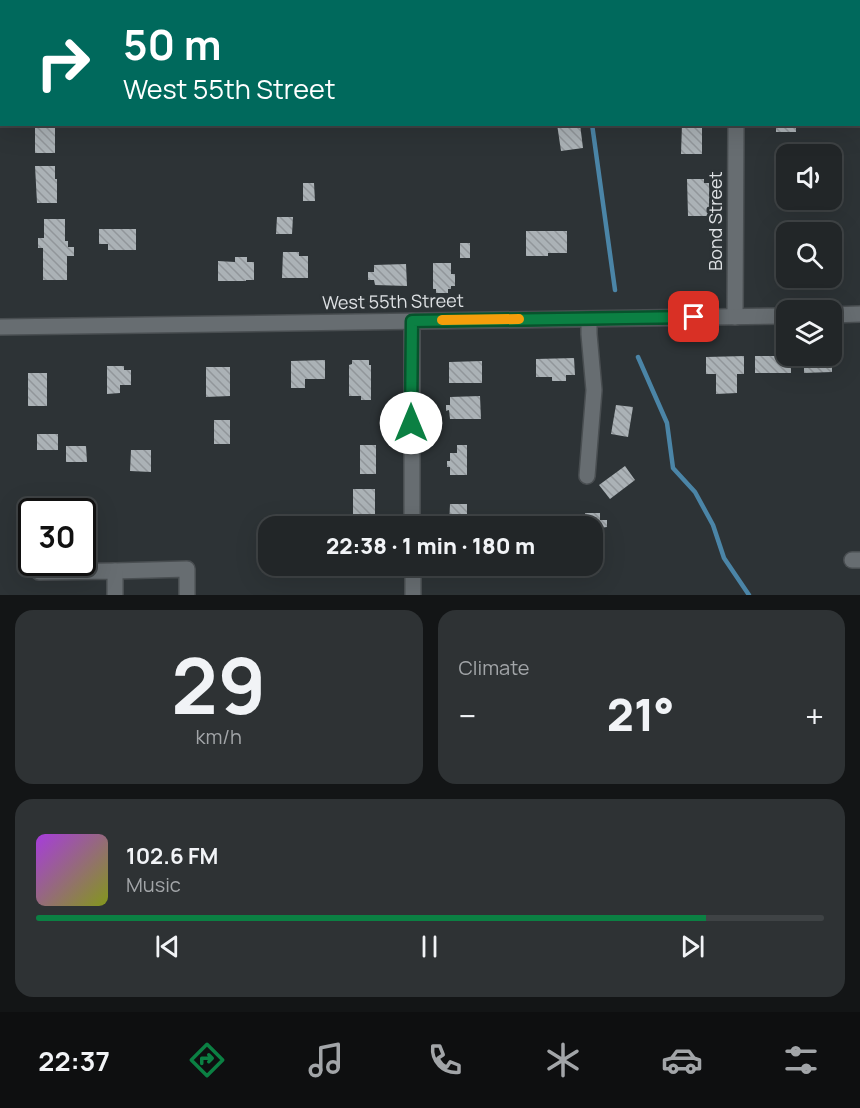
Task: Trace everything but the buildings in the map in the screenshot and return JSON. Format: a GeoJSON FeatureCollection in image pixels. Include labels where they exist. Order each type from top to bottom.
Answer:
{"type":"FeatureCollection","features":[{"type":"Feature","properties":{"kind":"street","name":"Bond Street"},"geometry":{"type":"LineString","coordinates":[[735,317],[736,126]]}},
{"type":"Feature","properties":{"kind":"street"},"geometry":{"type":"LineString","coordinates":[[842,315],[860,314]]}},
{"type":"Feature","properties":{"kind":"street","name":"West 55th Street"},"geometry":{"type":"LineString","coordinates":[[0,327],[776,316]]}},
{"type":"Feature","properties":{"kind":"street"},"geometry":{"type":"LineString","coordinates":[[587,476],[594,390],[589,334],[590,319]]}},
{"type":"Feature","properties":{"kind":"street"},"geometry":{"type":"LineString","coordinates":[[412,321],[412,516]]}},
{"type":"Feature","properties":{"kind":"street"},"geometry":{"type":"LineString","coordinates":[[96,571],[187,569],[187,595]]}},
{"type":"Feature","properties":{"kind":"street"},"geometry":{"type":"LineString","coordinates":[[115,571],[115,595]]}},
{"type":"Feature","properties":{"kind":"street"},"geometry":{"type":"LineString","coordinates":[[413,576],[413,595]]}},
{"type":"Feature","properties":{"kind":"waterway"},"geometry":{"type":"LineString","coordinates":[[592,126],[615,290]]}},
{"type":"Feature","properties":{"kind":"waterway"},"geometry":{"type":"LineString","coordinates":[[638,357],[667,423],[673,468],[695,492],[713,525],[724,558],[749,595]]}},
{"type":"Feature","properties":{"kind":"slow traffic"},"geometry":{"type":"LineString","coordinates":[[442,320],[519,319]]}},
{"type":"Feature","properties":{"kind":"route"},"geometry":{"type":"LineString","coordinates":[[411,423],[412,321],[694,317]]}}]}
